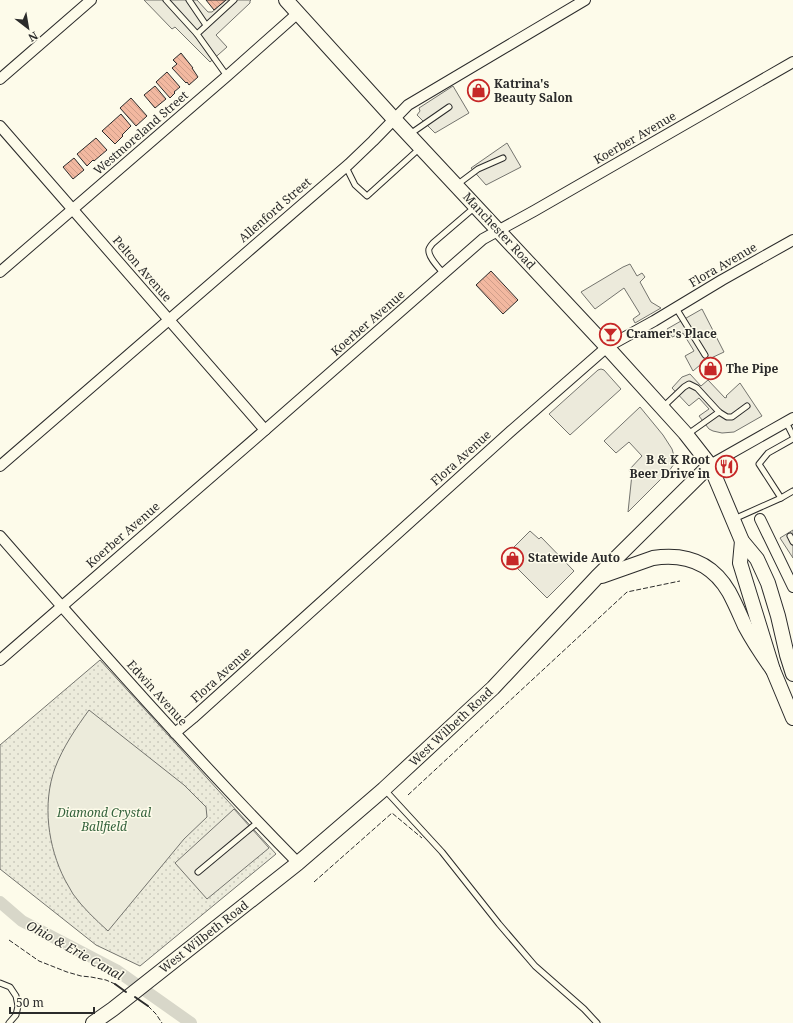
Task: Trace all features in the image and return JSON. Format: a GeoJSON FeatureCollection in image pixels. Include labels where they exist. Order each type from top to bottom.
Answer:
{"type":"FeatureCollection","features":[{"type":"Feature","properties":{"kind":"main road","name":"Manchester Road"},"geometry":{"type":"LineString","coordinates":[[286,0],[394,119],[687,435],[710,465],[742,541]]}},
{"type":"Feature","properties":{"kind":"main road","name":"West Wilbeth Road"},"geometry":{"type":"LineString","coordinates":[[93,1023],[113,1009],[298,863],[384,789],[493,688],[597,577],[710,465]]}},
{"type":"Feature","properties":{"kind":"main road"},"geometry":{"type":"LineString","coordinates":[[742,541],[740,563],[773,670],[793,718]]}},
{"type":"Feature","properties":{"kind":"main road"},"geometry":{"type":"LineString","coordinates":[[742,541],[757,558],[768,583],[793,674]]}},
{"type":"Feature","properties":{"kind":"main road"},"geometry":{"type":"LineString","coordinates":[[597,577],[661,556],[678,556],[698,562],[710,570],[729,592],[745,626],[773,670]]}},
{"type":"Feature","properties":{"kind":"street"},"geometry":{"type":"LineString","coordinates":[[0,79],[91,0]]}},
{"type":"Feature","properties":{"kind":"street","name":"Allenford Street"},"geometry":{"type":"LineString","coordinates":[[0,466],[345,166],[373,141],[408,105],[585,0]]}},
{"type":"Feature","properties":{"kind":"street","name":"Westmoreland Street"},"geometry":{"type":"LineString","coordinates":[[0,272],[298,13]]}},
{"type":"Feature","properties":{"kind":"street","name":"Koerber Avenue"},"geometry":{"type":"LineString","coordinates":[[0,660],[483,240],[793,62]]}},
{"type":"Feature","properties":{"kind":"street","name":"Pelton Avenue"},"geometry":{"type":"LineString","coordinates":[[0,126],[265,430]]}},
{"type":"Feature","properties":{"kind":"street","name":"Flora Avenue"},"geometry":{"type":"LineString","coordinates":[[175,733],[511,431],[607,347],[793,240]]}},
{"type":"Feature","properties":{"kind":"street","name":"West Wilbeth Road"},"geometry":{"type":"LineString","coordinates":[[710,465],[789,420]]}},
{"type":"Feature","properties":{"kind":"street"},"geometry":{"type":"LineString","coordinates":[[760,519],[790,574],[793,587]]}},
{"type":"Feature","properties":{"kind":"street","name":"Edwin Avenue"},"geometry":{"type":"LineString","coordinates":[[0,536],[175,733],[298,863]]}},
{"type":"Feature","properties":{"kind":"lane"},"geometry":{"type":"LineString","coordinates":[[166,0],[197,34],[227,76]]}},
{"type":"Feature","properties":{"kind":"lane"},"geometry":{"type":"LineString","coordinates":[[189,0],[206,25]]}},
{"type":"Feature","properties":{"kind":"lane"},"geometry":{"type":"LineString","coordinates":[[197,34],[234,0]]}},
{"type":"Feature","properties":{"kind":"lane"},"geometry":{"type":"LineString","coordinates":[[409,134],[449,108]]}},
{"type":"Feature","properties":{"kind":"lane"},"geometry":{"type":"LineString","coordinates":[[345,166],[355,186],[367,196],[421,148]]}},
{"type":"Feature","properties":{"kind":"lane"},"geometry":{"type":"LineString","coordinates":[[456,185],[478,169],[503,158]]}},
{"type":"Feature","properties":{"kind":"lane"},"geometry":{"type":"LineString","coordinates":[[444,274],[429,254],[429,248],[476,206]]}},
{"type":"Feature","properties":{"kind":"lane"},"geometry":{"type":"LineString","coordinates":[[676,308],[705,355]]}},
{"type":"Feature","properties":{"kind":"lane"},"geometry":{"type":"LineString","coordinates":[[662,407],[689,384],[696,388],[719,412],[726,417],[732,417],[747,406]]}},
{"type":"Feature","properties":{"kind":"lane"},"geometry":{"type":"LineString","coordinates":[[687,435],[719,412]]}},
{"type":"Feature","properties":{"kind":"lane"},"geometry":{"type":"LineString","coordinates":[[781,498],[759,464],[768,453],[793,437],[789,420]]}},
{"type":"Feature","properties":{"kind":"lane"},"geometry":{"type":"LineString","coordinates":[[733,520],[793,491]]}},
{"type":"Feature","properties":{"kind":"lane"},"geometry":{"type":"LineString","coordinates":[[790,536],[793,542]]}},
{"type":"Feature","properties":{"kind":"lane"},"geometry":{"type":"LineString","coordinates":[[384,789],[442,852],[499,924],[535,966],[584,1009],[597,1023]]}},
{"type":"Feature","properties":{"kind":"lane"},"geometry":{"type":"LineString","coordinates":[[198,872],[258,822]]}},
{"type":"Feature","properties":{"kind":"lane"},"geometry":{"type":"LineString","coordinates":[[0,983],[10,987],[16,996],[18,1006],[16,1015],[9,1023]]}},
{"type":"Feature","properties":{"kind":"green space","name":"Diamond Crystal Ballfield"},"geometry":{"type":"Polygon","coordinates":[[[100,660],[276,854],[140,966],[96,945],[0,869],[0,745],[100,660]]]}},
{"type":"Feature","properties":{"kind":"green space"},"geometry":{"type":"Polygon","coordinates":[[[89,710],[184,785],[206,807],[207,817],[184,839],[108,931],[81,904],[65,880],[54,854],[49,825],[49,796],[55,768],[66,745],[89,710]]]}},
{"type":"Feature","properties":{"kind":"shaded area"},"geometry":{"type":"Polygon","coordinates":[[[144,0],[197,0],[208,12],[212,12],[226,0],[251,0],[250,3],[216,35],[227,47],[210,62],[175,27],[172,29],[144,0]]]}},
{"type":"Feature","properties":{"kind":"shaded area"},"geometry":{"type":"Polygon","coordinates":[[[453,86],[469,113],[435,133],[417,115],[420,111],[419,108],[453,86]]]}},
{"type":"Feature","properties":{"kind":"shaded area"},"geometry":{"type":"Polygon","coordinates":[[[507,143],[521,167],[486,185],[471,168],[507,143]]]}},
{"type":"Feature","properties":{"kind":"shaded area"},"geometry":{"type":"Polygon","coordinates":[[[630,264],[637,276],[642,273],[645,277],[640,282],[651,302],[661,308],[635,323],[633,319],[640,314],[624,288],[595,309],[581,292],[630,264]]]}},
{"type":"Feature","properties":{"kind":"shaded area"},"geometry":{"type":"Polygon","coordinates":[[[702,309],[724,352],[709,359],[693,371],[685,356],[694,351],[683,333],[672,337],[667,329],[702,309]]]}},
{"type":"Feature","properties":{"kind":"shaded area"},"geometry":{"type":"Polygon","coordinates":[[[598,370],[604,370],[621,389],[570,435],[549,414],[598,370]]]}},
{"type":"Feature","properties":{"kind":"shaded area"},"geometry":{"type":"Polygon","coordinates":[[[690,374],[701,386],[708,380],[725,398],[740,383],[762,416],[734,432],[722,433],[709,429],[699,416],[709,409],[699,398],[689,406],[672,388],[682,377],[690,374]]]}},
{"type":"Feature","properties":{"kind":"shaded area"},"geometry":{"type":"Polygon","coordinates":[[[640,407],[663,435],[672,449],[674,464],[669,471],[628,512],[632,474],[629,470],[642,456],[629,442],[616,453],[604,441],[640,407]]]}},
{"type":"Feature","properties":{"kind":"shaded area"},"geometry":{"type":"Polygon","coordinates":[[[793,530],[793,558],[780,538],[793,530]]]}},
{"type":"Feature","properties":{"kind":"shaded area"},"geometry":{"type":"Polygon","coordinates":[[[530,531],[539,539],[541,537],[574,571],[547,598],[513,564],[520,557],[512,549],[530,531]]]}},
{"type":"Feature","properties":{"kind":"shaded area"},"geometry":{"type":"Polygon","coordinates":[[[234,809],[269,848],[207,899],[175,863],[234,809]]]}},
{"type":"Feature","properties":{"kind":"building"},"geometry":{"type":"Polygon","coordinates":[[[206,0],[226,0],[214,10],[206,0]]]}},
{"type":"Feature","properties":{"kind":"building"},"geometry":{"type":"Polygon","coordinates":[[[181,53],[198,77],[189,85],[172,68],[177,64],[173,60],[181,53]]]}},
{"type":"Feature","properties":{"kind":"building"},"geometry":{"type":"Polygon","coordinates":[[[167,72],[180,87],[170,98],[156,82],[167,72]]]}},
{"type":"Feature","properties":{"kind":"building"},"geometry":{"type":"Polygon","coordinates":[[[155,86],[166,99],[155,108],[144,95],[155,86]]]}},
{"type":"Feature","properties":{"kind":"building"},"geometry":{"type":"Polygon","coordinates":[[[131,98],[147,116],[136,126],[120,108],[131,98]]]}},
{"type":"Feature","properties":{"kind":"building"},"geometry":{"type":"Polygon","coordinates":[[[121,114],[131,126],[115,144],[102,131],[121,114]]]}},
{"type":"Feature","properties":{"kind":"building"},"geometry":{"type":"Polygon","coordinates":[[[96,138],[107,150],[87,166],[77,154],[96,138]]]}},
{"type":"Feature","properties":{"kind":"building"},"geometry":{"type":"Polygon","coordinates":[[[74,158],[84,170],[73,179],[63,167],[74,158]]]}},
{"type":"Feature","properties":{"kind":"building"},"geometry":{"type":"Polygon","coordinates":[[[491,271],[518,300],[503,314],[476,285],[491,271]]]}},
{"type":"Feature","properties":{"kind":"waterway","name":"Ohio & Erie Canal"},"geometry":{"type":"LineString","coordinates":[[0,902],[22,921],[116,970],[191,1023]]}},
{"type":"Feature","properties":{"kind":"fence"},"geometry":{"type":"LineString","coordinates":[[408,795],[627,592],[680,581]]}},
{"type":"Feature","properties":{"kind":"fence"},"geometry":{"type":"LineString","coordinates":[[314,882],[392,813],[422,838]]}},
{"type":"Feature","properties":{"kind":"fence"},"geometry":{"type":"LineString","coordinates":[[9,940],[39,961],[67,972],[106,980],[115,984]]}},
{"type":"Feature","properties":{"kind":"fence"},"geometry":{"type":"LineString","coordinates":[[148,1006],[162,1023]]}},
{"type":"Feature","properties":{"kind":"wall"},"geometry":{"type":"LineString","coordinates":[[115,984],[126,992]]}},
{"type":"Feature","properties":{"kind":"wall"},"geometry":{"type":"LineString","coordinates":[[135,997],[148,1006]]}},
{"type":"Feature","properties":{"kind":"place","name":"Katrina's Beauty Salon"},"geometry":{"type":"Point","coordinates":[479,91]}},
{"type":"Feature","properties":{"kind":"place","name":"Cramer's Place"},"geometry":{"type":"Point","coordinates":[611,334]}},
{"type":"Feature","properties":{"kind":"place","name":"The Pipe"},"geometry":{"type":"Point","coordinates":[711,369]}},
{"type":"Feature","properties":{"kind":"place","name":"B & K Root Beer Drive in"},"geometry":{"type":"Point","coordinates":[726,467]}},
{"type":"Feature","properties":{"kind":"place","name":"Statewide Auto"},"geometry":{"type":"Point","coordinates":[512,558]}}]}
